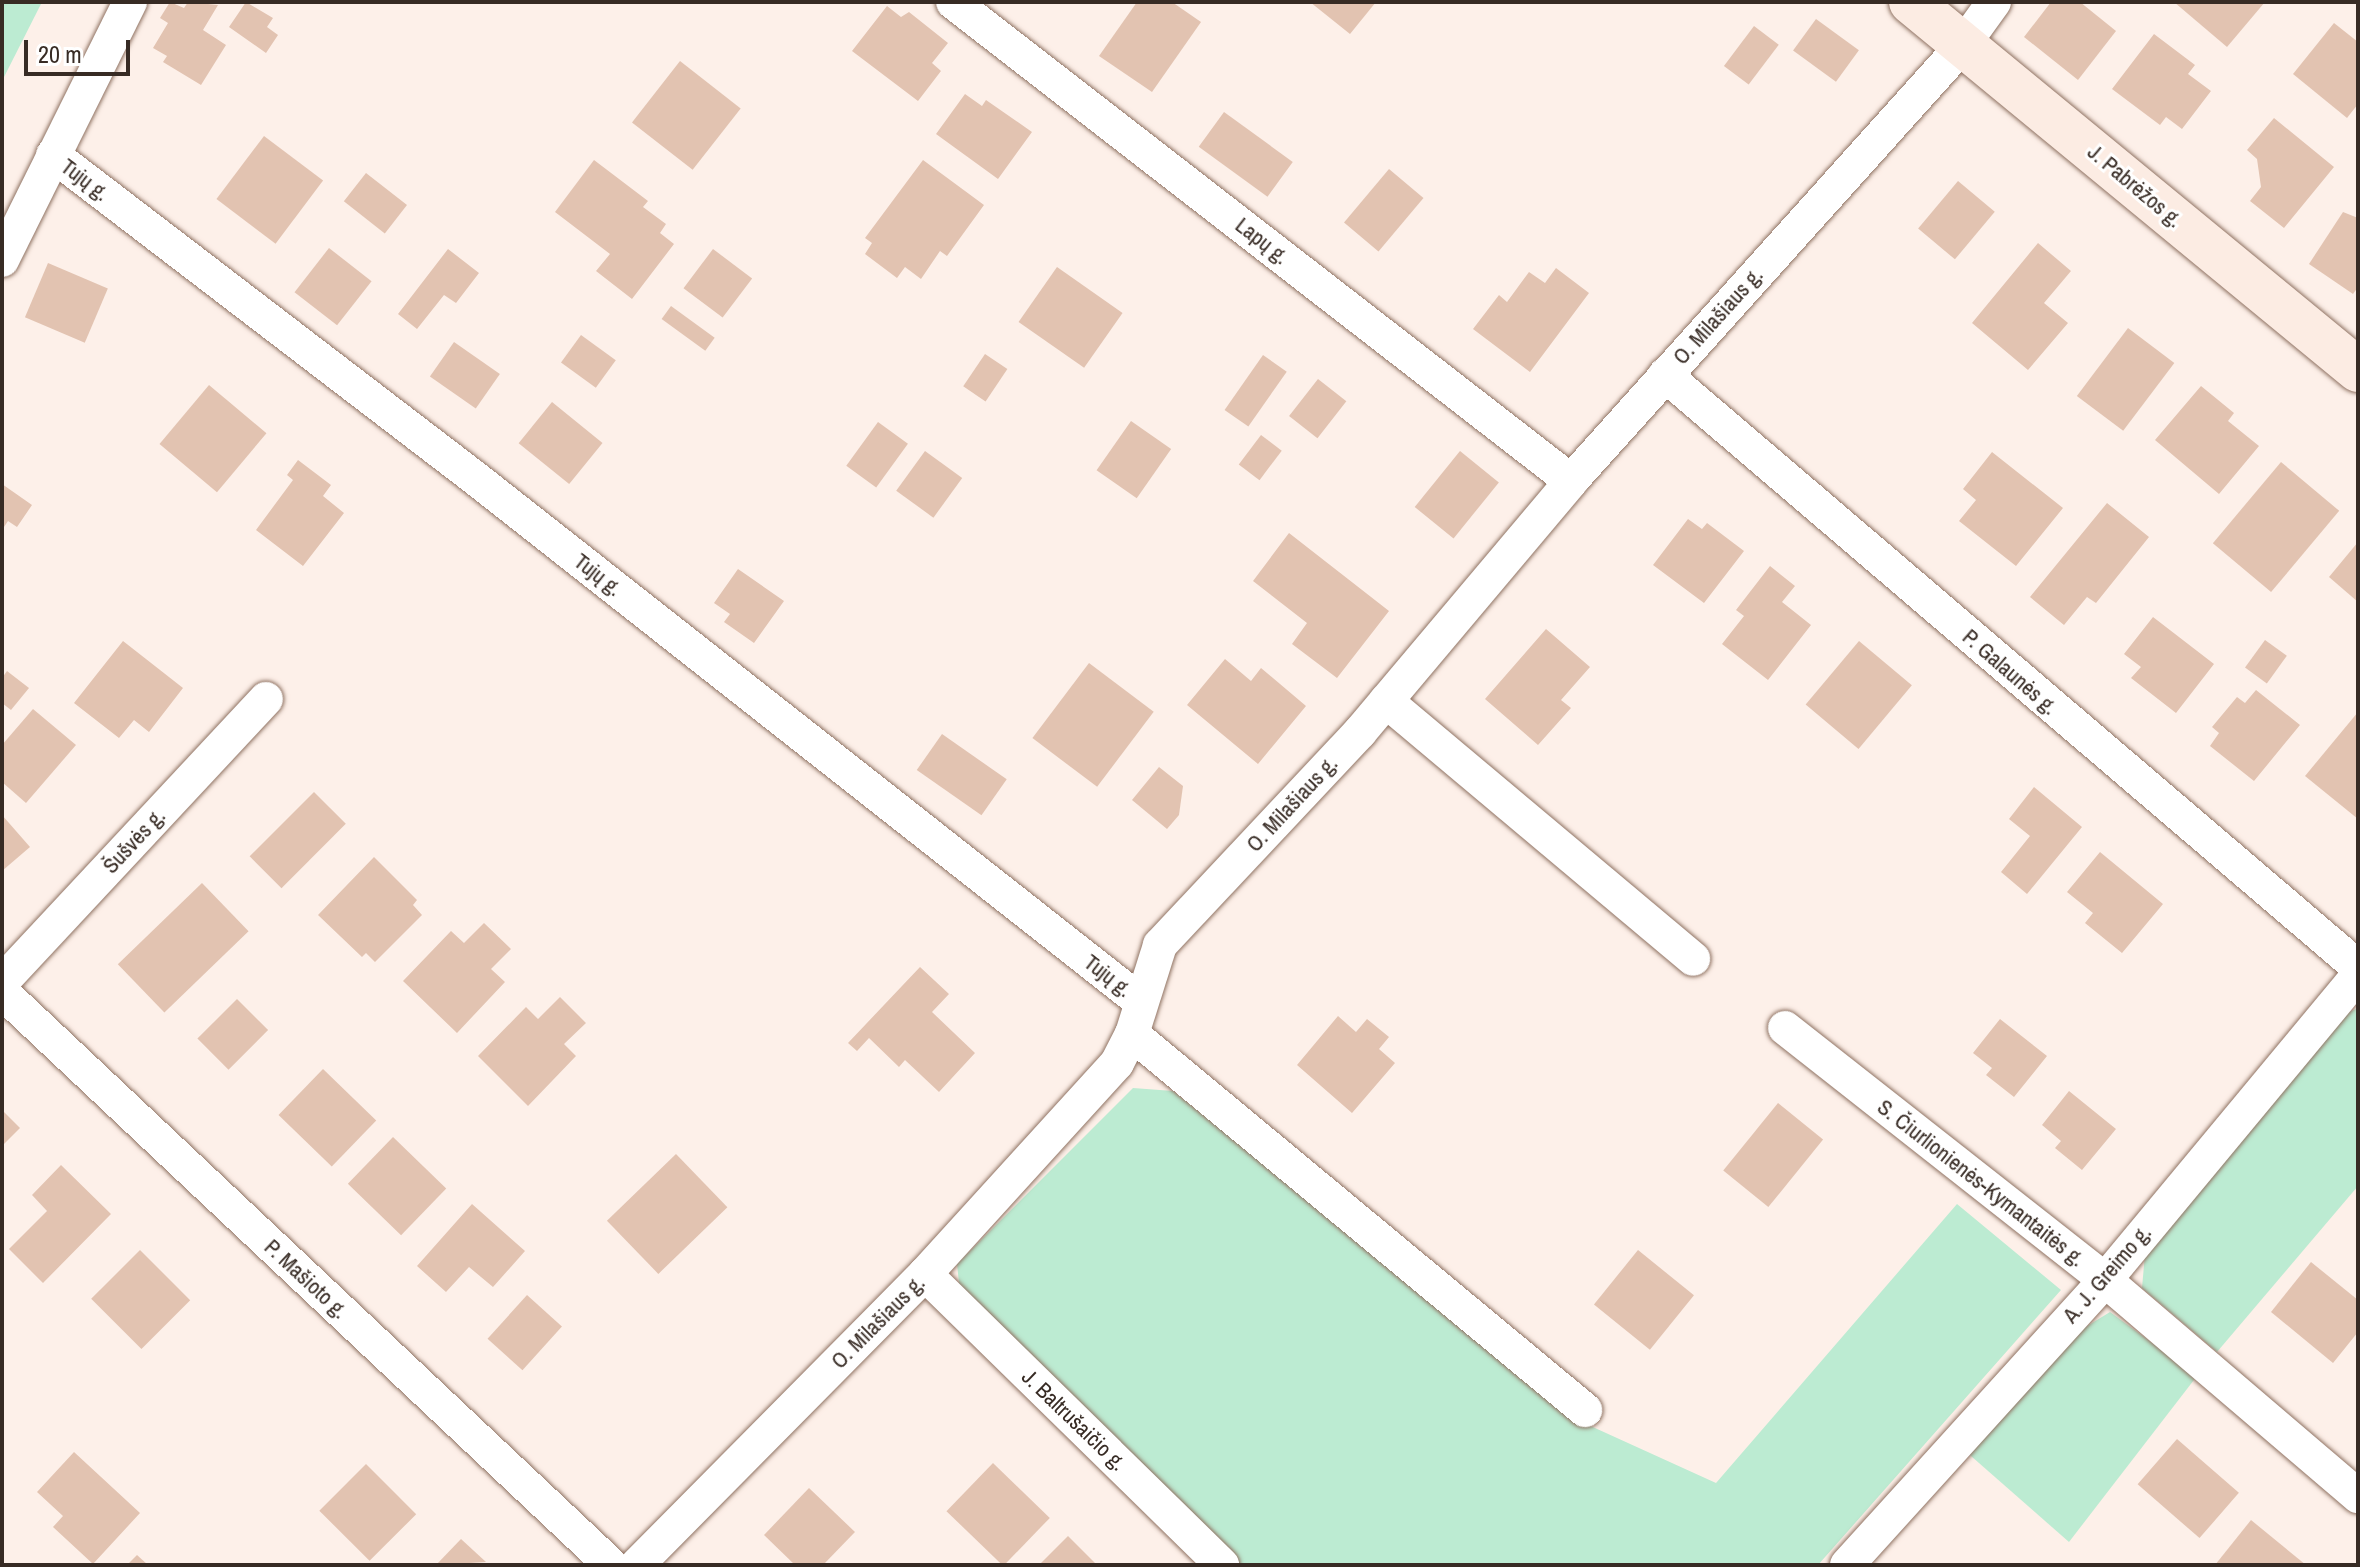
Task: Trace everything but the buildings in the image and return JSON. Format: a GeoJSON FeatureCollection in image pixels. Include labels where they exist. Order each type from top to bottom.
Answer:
{"type":"FeatureCollection","features":[{"type":"Feature","properties":{"kind":"street"},"geometry":{"type":"LineString","coordinates":[[2,260],[130,2]]}},
{"type":"Feature","properties":{"kind":"street","name":"Lapų g."},"geometry":{"type":"LineString","coordinates":[[953,2],[1571,481]]}},
{"type":"Feature","properties":{"kind":"street","name":"J. Pabrėžos g."},"geometry":{"type":"LineString","coordinates":[[1911,2],[2358,370]]}},
{"type":"Feature","properties":{"kind":"street","name":"O. Milašiaus g."},"geometry":{"type":"LineString","coordinates":[[637,1565],[925,1274],[1117,1063],[1132,1034],[1160,945],[1386,701],[1571,481],[1963,45],[1994,2]]}},
{"type":"Feature","properties":{"kind":"street","name":"Tujų g."},"geometry":{"type":"LineString","coordinates":[[53,155],[487,488],[1140,1001]]}},
{"type":"Feature","properties":{"kind":"street","name":"P. Galaunės g."},"geometry":{"type":"LineString","coordinates":[[1665,375],[2358,967]]}},
{"type":"Feature","properties":{"kind":"street","name":"Šušvės g."},"geometry":{"type":"LineString","coordinates":[[2,982],[266,699]]}},
{"type":"Feature","properties":{"kind":"street"},"geometry":{"type":"LineString","coordinates":[[1386,701],[1693,959]]}},
{"type":"Feature","properties":{"kind":"street","name":"A. J. Greimo g."},"geometry":{"type":"LineString","coordinates":[[1847,1565],[2105,1280],[2358,975]]}},
{"type":"Feature","properties":{"kind":"street","name":"P. Mašioto g."},"geometry":{"type":"LineString","coordinates":[[2,992],[611,1565]]}},
{"type":"Feature","properties":{"kind":"street","name":"S. Čiurlionienės-Kymantaitės g."},"geometry":{"type":"LineString","coordinates":[[1785,1028],[2105,1280],[2358,1496]]}},
{"type":"Feature","properties":{"kind":"street"},"geometry":{"type":"LineString","coordinates":[[1132,1034],[1585,1410]]}},
{"type":"Feature","properties":{"kind":"street","name":"J. Baltrušaičio g."},"geometry":{"type":"LineString","coordinates":[[925,1274],[1222,1565]]}},
{"type":"Feature","properties":{"kind":"green space"},"geometry":{"type":"Polygon","coordinates":[[[2,2],[42,2],[2,81],[2,2]]]}},
{"type":"Feature","properties":{"kind":"green space"},"geometry":{"type":"Polygon","coordinates":[[[2358,1008],[2358,1186],[2217,1352],[2142,1288],[2145,1254],[2341,1016],[2358,1008]]]}},
{"type":"Feature","properties":{"kind":"green space"},"geometry":{"type":"Polygon","coordinates":[[[1133,1088],[1173,1091],[1584,1423],[1716,1483],[1957,1204],[2061,1290],[1818,1565],[1240,1565],[960,1292],[957,1264],[1133,1088]]]}},
{"type":"Feature","properties":{"kind":"green space"},"geometry":{"type":"Polygon","coordinates":[[[2110,1312],[2197,1376],[2069,1542],[1963,1449],[2066,1339],[2110,1312]]]}}]}
